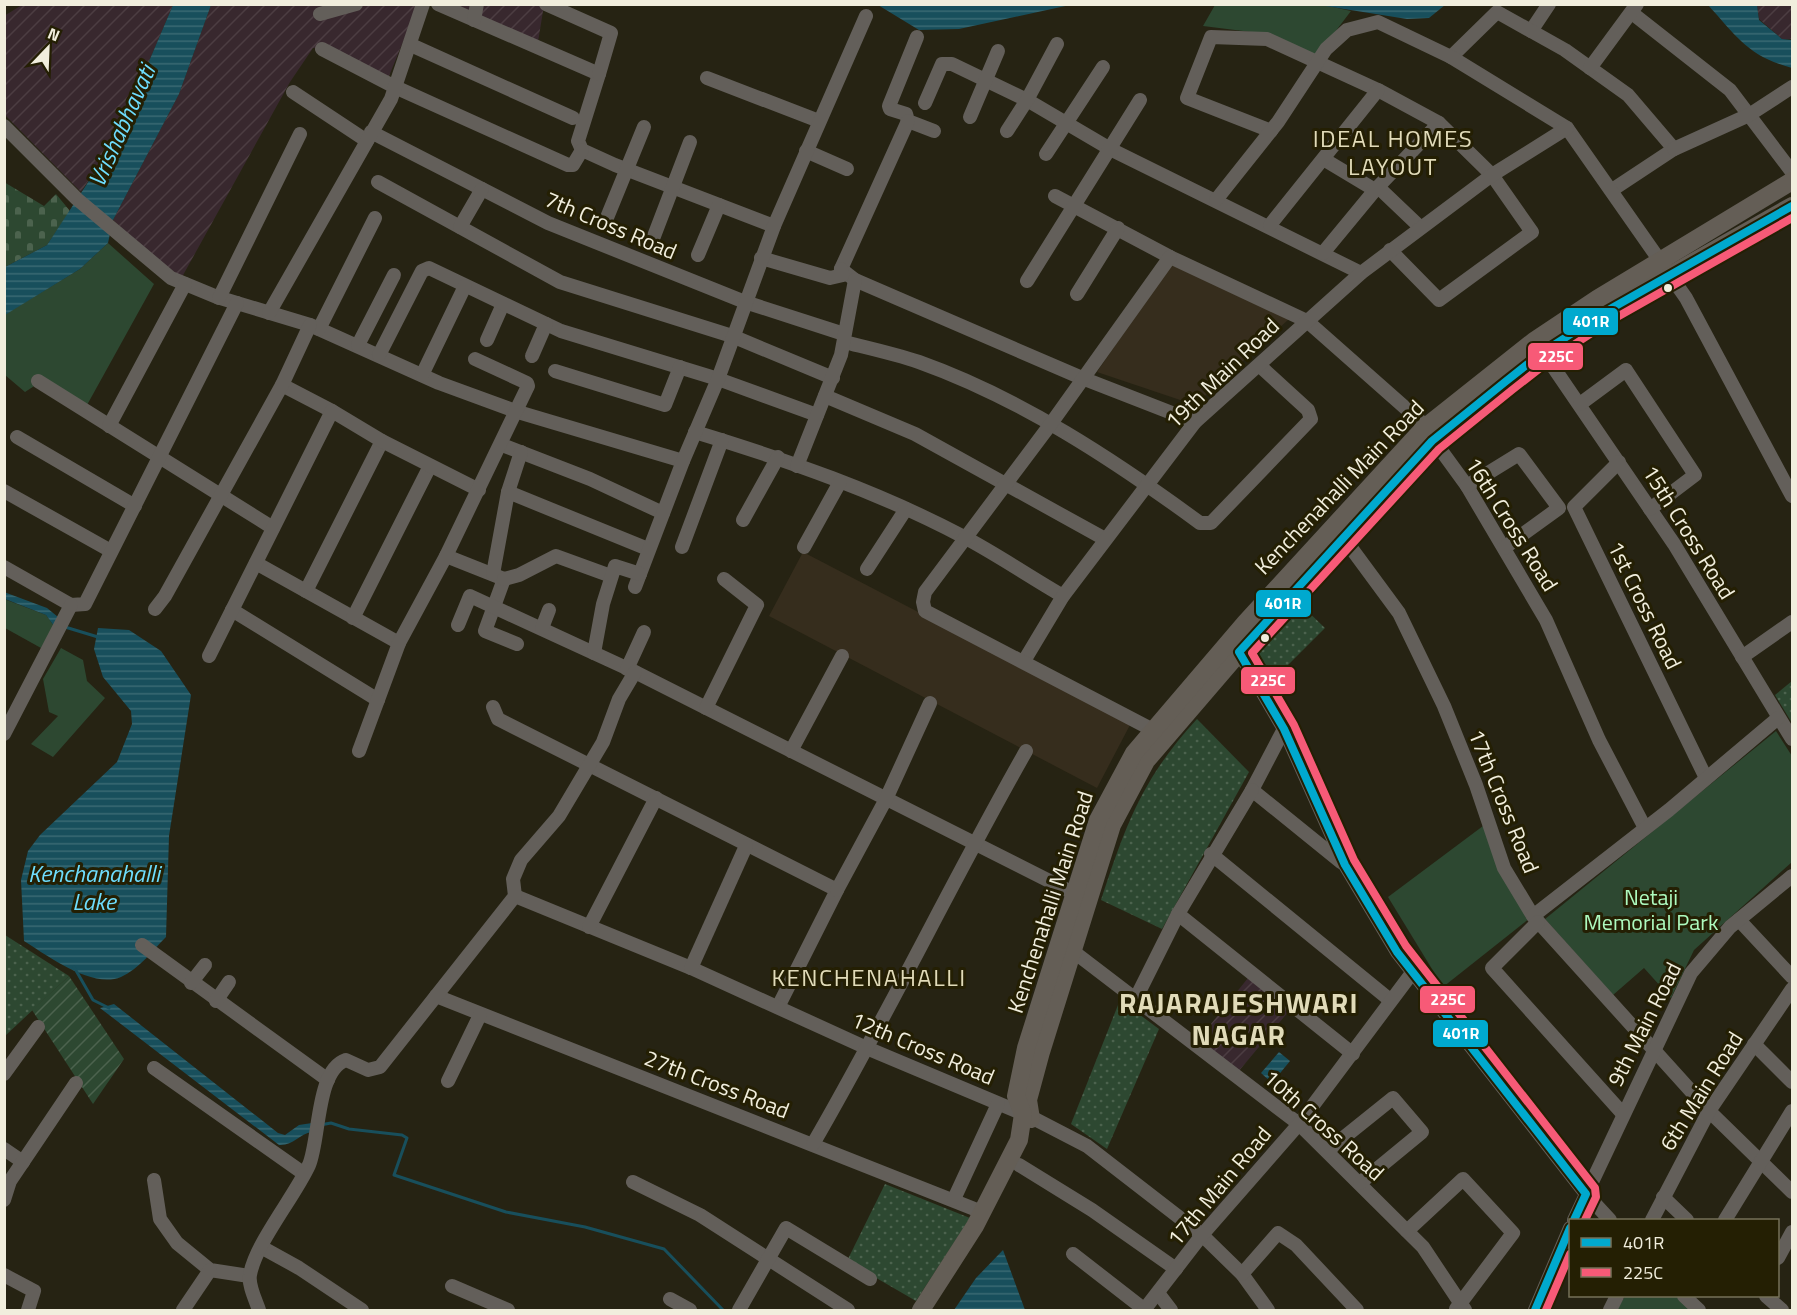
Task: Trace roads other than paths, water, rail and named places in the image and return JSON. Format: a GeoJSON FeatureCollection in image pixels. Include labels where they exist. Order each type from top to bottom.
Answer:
{"type":"FeatureCollection","features":[{"type":"Feature","properties":{"kind":"main road","name":"Kenchenahalli Main Road"},"geometry":{"type":"LineString","coordinates":[[933,1311],[983,1231],[1019,1165],[1031,1135],[1027,1116],[1028,1100],[1074,952],[1098,820],[1122,771],[1153,730],[1342,537],[1428,435],[1543,352],[1605,312],[1792,181]]}},
{"type":"Feature","properties":{"kind":"main road","name":"Kenchenahalli Main Road"},"geometry":{"type":"LineString","coordinates":[[921,1311],[982,1212],[1012,1156],[1027,1116],[1016,1096],[1026,1048],[1112,825],[1135,778],[1235,646],[1428,435],[1534,341],[1597,299],[1792,206]]}},
{"type":"Feature","properties":{"kind":"street"},"geometry":{"type":"LineString","coordinates":[[320,14],[356,4]]}},
{"type":"Feature","properties":{"kind":"street"},"geometry":{"type":"LineString","coordinates":[[268,313],[369,137],[395,87],[423,4]]}},
{"type":"Feature","properties":{"kind":"street"},"geometry":{"type":"LineString","coordinates":[[438,4],[599,74]]}},
{"type":"Feature","properties":{"kind":"street"},"geometry":{"type":"LineString","coordinates":[[474,20],[477,4]]}},
{"type":"Feature","properties":{"kind":"street"},"geometry":{"type":"LineString","coordinates":[[546,4],[611,33],[578,141],[582,150],[627,170],[774,226]]}},
{"type":"Feature","properties":{"kind":"street"},"geometry":{"type":"LineString","coordinates":[[1531,31],[1549,4]]}},
{"type":"Feature","properties":{"kind":"street"},"geometry":{"type":"LineString","coordinates":[[1451,57],[1495,8],[1565,50],[1628,95],[1674,149]]}},
{"type":"Feature","properties":{"kind":"street"},"geometry":{"type":"LineString","coordinates":[[1590,68],[1635,9],[1730,90],[1792,172]]}},
{"type":"Feature","properties":{"kind":"street"},"geometry":{"type":"LineString","coordinates":[[635,587],[683,461],[718,379],[761,258],[866,16]]}},
{"type":"Feature","properties":{"kind":"street"},"geometry":{"type":"LineString","coordinates":[[1216,200],[1271,131],[1326,49],[1347,30],[1378,22],[1451,57],[1567,128],[1686,298],[1792,496]]}},
{"type":"Feature","properties":{"kind":"street"},"geometry":{"type":"LineString","coordinates":[[761,258],[830,278],[843,275],[841,269],[908,121],[906,114],[890,109],[889,106],[917,37]]}},
{"type":"Feature","properties":{"kind":"street"},"geometry":{"type":"LineString","coordinates":[[1271,131],[1187,98],[1211,37],[1267,39],[1378,90],[1439,123],[1492,175],[1532,232],[1439,300],[1390,250]]}},
{"type":"Feature","properties":{"kind":"street"},"geometry":{"type":"LineString","coordinates":[[1007,131],[1027,100],[1057,44]]}},
{"type":"Feature","properties":{"kind":"street"},"geometry":{"type":"LineString","coordinates":[[411,45],[573,118]]}},
{"type":"Feature","properties":{"kind":"street"},"geometry":{"type":"LineString","coordinates":[[322,49],[395,87],[568,165],[573,165],[582,150]]}},
{"type":"Feature","properties":{"kind":"street"},"geometry":{"type":"LineString","coordinates":[[970,117],[998,51]]}},
{"type":"Feature","properties":{"kind":"street"},"geometry":{"type":"LineString","coordinates":[[925,103],[942,63],[952,64],[984,82],[1027,100],[1112,150],[1270,225],[1361,273]]}},
{"type":"Feature","properties":{"kind":"street"},"geometry":{"type":"LineString","coordinates":[[1046,154],[1102,67]]}},
{"type":"Feature","properties":{"kind":"street"},"geometry":{"type":"LineString","coordinates":[[707,78],[819,121]]}},
{"type":"Feature","properties":{"kind":"street"},"geometry":{"type":"LineString","coordinates":[[1612,190],[1674,149],[1749,115],[1792,87]]}},
{"type":"Feature","properties":{"kind":"street"},"geometry":{"type":"LineString","coordinates":[[1270,225],[1325,160],[1378,90]]}},
{"type":"Feature","properties":{"kind":"street","name":"7th Cross Road"},"geometry":{"type":"LineString","coordinates":[[293,92],[369,137],[557,222],[744,302],[918,362],[971,383],[1050,425],[1147,484],[1200,523],[1211,523],[1311,419],[1308,410],[1260,366]]}},
{"type":"Feature","properties":{"kind":"street"},"geometry":{"type":"LineString","coordinates":[[1027,281],[1112,150],[1140,100]]}},
{"type":"Feature","properties":{"kind":"street"},"geometry":{"type":"LineString","coordinates":[[908,121],[934,131]]}},
{"type":"Feature","properties":{"kind":"street"},"geometry":{"type":"LineString","coordinates":[[1323,253],[1376,188],[1439,123]]}},
{"type":"Feature","properties":{"kind":"street"},"geometry":{"type":"LineString","coordinates":[[4,126],[77,199],[171,278],[219,298],[315,327],[422,375],[518,412],[586,430],[683,461]]}},
{"type":"Feature","properties":{"kind":"street"},"geometry":{"type":"LineString","coordinates":[[606,220],[644,127]]}},
{"type":"Feature","properties":{"kind":"street","name":"19th Main Road"},"geometry":{"type":"LineString","coordinates":[[1024,661],[1063,596],[1195,422],[1361,273],[1390,250],[1492,175],[1567,128]]}},
{"type":"Feature","properties":{"kind":"street"},"geometry":{"type":"LineString","coordinates":[[219,298],[300,134]]}},
{"type":"Feature","properties":{"kind":"street"},"geometry":{"type":"LineString","coordinates":[[651,244],[690,142]]}},
{"type":"Feature","properties":{"kind":"street"},"geometry":{"type":"LineString","coordinates":[[806,152],[847,169]]}},
{"type":"Feature","properties":{"kind":"street"},"geometry":{"type":"LineString","coordinates":[[1325,160],[1376,188],[1420,227]]}},
{"type":"Feature","properties":{"kind":"street"},"geometry":{"type":"LineString","coordinates":[[378,182],[560,282],[732,336],[833,378]]}},
{"type":"Feature","properties":{"kind":"street"},"geometry":{"type":"LineString","coordinates":[[460,227],[482,189]]}},
{"type":"Feature","properties":{"kind":"street","name":"16th Cross Road"},"geometry":{"type":"LineString","coordinates":[[1054,196],[1170,257],[1307,321],[1419,420],[1467,486],[1546,620],[1599,740],[1645,828]]}},
{"type":"Feature","properties":{"kind":"street"},"geometry":{"type":"LineString","coordinates":[[698,255],[719,205]]}},
{"type":"Feature","properties":{"kind":"street"},"geometry":{"type":"LineString","coordinates":[[155,609],[375,219]]}},
{"type":"Feature","properties":{"kind":"street"},"geometry":{"type":"LineString","coordinates":[[1077,294],[1118,228]]}},
{"type":"Feature","properties":{"kind":"street"},"geometry":{"type":"LineString","coordinates":[[1153,730],[926,611],[923,602],[925,592],[1050,425],[1170,257]]}},
{"type":"Feature","properties":{"kind":"street"},"geometry":{"type":"LineString","coordinates":[[379,355],[422,271],[432,269],[546,324],[590,341],[718,379],[817,415]]}},
{"type":"Feature","properties":{"kind":"street"},"geometry":{"type":"LineString","coordinates":[[841,269],[855,280],[1082,378],[1195,422]]}},
{"type":"Feature","properties":{"kind":"street"},"geometry":{"type":"LineString","coordinates":[[358,345],[394,275]]}},
{"type":"Feature","properties":{"kind":"street"},"geometry":{"type":"LineString","coordinates":[[797,466],[833,378],[844,338],[855,280]]}},
{"type":"Feature","properties":{"kind":"street"},"geometry":{"type":"LineString","coordinates":[[109,426],[185,284]]}},
{"type":"Feature","properties":{"kind":"street"},"geometry":{"type":"LineString","coordinates":[[422,375],[465,286]]}},
{"type":"Feature","properties":{"kind":"street"},"geometry":{"type":"LineString","coordinates":[[4,567],[71,605],[85,604],[237,303]]}},
{"type":"Feature","properties":{"kind":"street"},"geometry":{"type":"LineString","coordinates":[[487,340],[504,304]]}},
{"type":"Feature","properties":{"kind":"street"},"geometry":{"type":"LineString","coordinates":[[532,357],[546,324]]}},
{"type":"Feature","properties":{"kind":"street","name":"15th Cross Road"},"geometry":{"type":"LineString","coordinates":[[1543,352],[1650,509],[1792,739]]}},
{"type":"Feature","properties":{"kind":"street"},"geometry":{"type":"LineString","coordinates":[[359,751],[399,643],[502,445],[518,412],[527,384],[476,359]]}},
{"type":"Feature","properties":{"kind":"street"},"geometry":{"type":"LineString","coordinates":[[555,371],[665,405],[681,367]]}},
{"type":"Feature","properties":{"kind":"street"},"geometry":{"type":"LineString","coordinates":[[1580,404],[1626,370],[1695,475],[1650,509]]}},
{"type":"Feature","properties":{"kind":"street"},"geometry":{"type":"LineString","coordinates":[[38,381],[273,528]]}},
{"type":"Feature","properties":{"kind":"street"},"geometry":{"type":"LineString","coordinates":[[282,385],[382,441],[479,490]]}},
{"type":"Feature","properties":{"kind":"street"},"geometry":{"type":"LineString","coordinates":[[825,396],[915,434],[1105,539]]}},
{"type":"Feature","properties":{"kind":"street"},"geometry":{"type":"LineString","coordinates":[[209,656],[332,411]]}},
{"type":"Feature","properties":{"kind":"street"},"geometry":{"type":"LineString","coordinates":[[695,432],[778,457],[906,509],[965,537],[1063,596]]}},
{"type":"Feature","properties":{"kind":"street"},"geometry":{"type":"LineString","coordinates":[[17,437],[135,506]]}},
{"type":"Feature","properties":{"kind":"street"},"geometry":{"type":"LineString","coordinates":[[682,547],[722,440]]}},
{"type":"Feature","properties":{"kind":"street"},"geometry":{"type":"LineString","coordinates":[[306,591],[382,441]]}},
{"type":"Feature","properties":{"kind":"street"},"geometry":{"type":"LineString","coordinates":[[502,445],[590,479],[663,513]]}},
{"type":"Feature","properties":{"kind":"street"},"geometry":{"type":"LineString","coordinates":[[518,644],[485,631],[496,606],[508,492],[521,452]]}},
{"type":"Feature","properties":{"kind":"street"},"geometry":{"type":"LineString","coordinates":[[1467,486],[1519,454],[1559,508],[1504,548]]}},
{"type":"Feature","properties":{"kind":"street"},"geometry":{"type":"LineString","coordinates":[[743,520],[778,457]]}},
{"type":"Feature","properties":{"kind":"street","name":"1st Cross Road"},"geometry":{"type":"LineString","coordinates":[[1619,462],[1574,507],[1706,778]]}},
{"type":"Feature","properties":{"kind":"street"},"geometry":{"type":"LineString","coordinates":[[353,618],[430,466]]}},
{"type":"Feature","properties":{"kind":"street"},"geometry":{"type":"LineString","coordinates":[[804,547],[840,482]]}},
{"type":"Feature","properties":{"kind":"street"},"geometry":{"type":"LineString","coordinates":[[4,491],[111,551]]}},
{"type":"Feature","properties":{"kind":"street"},"geometry":{"type":"LineString","coordinates":[[508,492],[648,549]]}},
{"type":"Feature","properties":{"kind":"street"},"geometry":{"type":"LineString","coordinates":[[867,569],[906,509]]}},
{"type":"Feature","properties":{"kind":"street","name":"17th Cross Road"},"geometry":{"type":"LineString","coordinates":[[1342,537],[1399,613],[1444,706],[1479,793],[1504,868],[1536,919],[1709,1111],[1792,1192]]}},
{"type":"Feature","properties":{"kind":"street"},"geometry":{"type":"LineString","coordinates":[[446,556],[499,576],[519,575],[556,556],[610,576]]}},
{"type":"Feature","properties":{"kind":"street"},"geometry":{"type":"LineString","coordinates":[[256,563],[399,643]]}},
{"type":"Feature","properties":{"kind":"street"},"geometry":{"type":"LineString","coordinates":[[594,653],[610,576],[616,565],[640,574]]}},
{"type":"Feature","properties":{"kind":"street"},"geometry":{"type":"LineString","coordinates":[[706,708],[757,605],[724,579]]}},
{"type":"Feature","properties":{"kind":"street"},"geometry":{"type":"LineString","coordinates":[[458,625],[470,596],[496,606],[631,670],[1083,898]]}},
{"type":"Feature","properties":{"kind":"street"},"geometry":{"type":"LineString","coordinates":[[4,734],[71,605]]}},
{"type":"Feature","properties":{"kind":"street"},"geometry":{"type":"LineString","coordinates":[[232,610],[378,700]]}},
{"type":"Feature","properties":{"kind":"street"},"geometry":{"type":"LineString","coordinates":[[542,628],[549,610]]}},
{"type":"Feature","properties":{"kind":"street"},"geometry":{"type":"LineString","coordinates":[[1742,657],[1792,622]]}},
{"type":"Feature","properties":{"kind":"street"},"geometry":{"type":"LineString","coordinates":[[259,1311],[249,1276],[261,1247],[309,1164],[328,1080],[335,1065],[346,1060],[368,1070],[380,1067],[515,896],[513,879],[521,860],[559,816],[587,765],[603,742],[644,632]]}},
{"type":"Feature","properties":{"kind":"street"},"geometry":{"type":"LineString","coordinates":[[1235,646],[1284,729],[1345,865],[1412,973],[1608,1219]]}},
{"type":"Feature","properties":{"kind":"street"},"geometry":{"type":"LineString","coordinates":[[791,752],[842,656]]}},
{"type":"Feature","properties":{"kind":"street"},"geometry":{"type":"LineString","coordinates":[[778,1007],[837,890],[886,800],[930,703]]}},
{"type":"Feature","properties":{"kind":"street"},"geometry":{"type":"LineString","coordinates":[[493,707],[498,719],[837,890]]}},
{"type":"Feature","properties":{"kind":"street"},"geometry":{"type":"LineString","coordinates":[[1623,1114],[1492,968],[1536,919],[1778,717]]}},
{"type":"Feature","properties":{"kind":"street"},"geometry":{"type":"LineString","coordinates":[[1136,998],[1211,854],[1252,790],[1284,729]]}},
{"type":"Feature","properties":{"kind":"street"},"geometry":{"type":"LineString","coordinates":[[813,1144],[869,1049],[973,844],[1026,751]]}},
{"type":"Feature","properties":{"kind":"street"},"geometry":{"type":"LineString","coordinates":[[1252,790],[1345,865]]}},
{"type":"Feature","properties":{"kind":"street"},"geometry":{"type":"LineString","coordinates":[[589,927],[656,798]]}},
{"type":"Feature","properties":{"kind":"street"},"geometry":{"type":"LineString","coordinates":[[692,968],[746,846]]}},
{"type":"Feature","properties":{"kind":"street"},"geometry":{"type":"LineString","coordinates":[[1211,854],[1390,1000]]}},
{"type":"Feature","properties":{"kind":"street","name":"9th Main Road"},"geometry":{"type":"LineString","coordinates":[[1575,1219],[1691,973],[1707,952],[1739,920],[1792,876]]}},
{"type":"Feature","properties":{"kind":"street","name":"12th Cross Road"},"geometry":{"type":"LineString","coordinates":[[515,896],[692,968],[869,1049],[1027,1116],[1087,1146],[1202,1235],[1242,1274],[1268,1311]]}},
{"type":"Feature","properties":{"kind":"street"},"geometry":{"type":"LineString","coordinates":[[1178,914],[1353,1054]]}},
{"type":"Feature","properties":{"kind":"street"},"geometry":{"type":"LineString","coordinates":[[1739,920],[1792,977]]}},
{"type":"Feature","properties":{"kind":"street"},"geometry":{"type":"LineString","coordinates":[[142,945],[191,983],[328,1080]]}},
{"type":"Feature","properties":{"kind":"street","name":"10th Cross Road"},"geometry":{"type":"LineString","coordinates":[[1074,952],[1299,1124],[1423,1247],[1460,1308]]}},
{"type":"Feature","properties":{"kind":"street"},"geometry":{"type":"LineString","coordinates":[[191,983],[206,965]]}},
{"type":"Feature","properties":{"kind":"street","name":"17th Main Road"},"geometry":{"type":"LineString","coordinates":[[1144,1310],[1202,1235],[1299,1124],[1412,973]]}},
{"type":"Feature","properties":{"kind":"street"},"geometry":{"type":"LineString","coordinates":[[216,1000],[229,982]]}},
{"type":"Feature","properties":{"kind":"street","name":"6th Main Road"},"geometry":{"type":"LineString","coordinates":[[1653,1219],[1709,1111],[1792,989]]}},
{"type":"Feature","properties":{"kind":"street","name":"27th Cross Road"},"geometry":{"type":"LineString","coordinates":[[436,996],[982,1212]]}},
{"type":"Feature","properties":{"kind":"street"},"geometry":{"type":"LineString","coordinates":[[448,1081],[480,1015]]}},
{"type":"Feature","properties":{"kind":"street"},"geometry":{"type":"LineString","coordinates":[[4,1074],[38,1027]]}},
{"type":"Feature","properties":{"kind":"street"},"geometry":{"type":"LineString","coordinates":[[1754,1044],[1792,1082]]}},
{"type":"Feature","properties":{"kind":"street"},"geometry":{"type":"LineString","coordinates":[[154,1068],[303,1173]]}},
{"type":"Feature","properties":{"kind":"street"},"geometry":{"type":"LineString","coordinates":[[4,1200],[10,1181],[76,1083]]}},
{"type":"Feature","properties":{"kind":"street"},"geometry":{"type":"LineString","coordinates":[[1327,1151],[1394,1098],[1422,1132],[1360,1183]]}},
{"type":"Feature","properties":{"kind":"street"},"geometry":{"type":"LineString","coordinates":[[954,1199],[998,1104]]}},
{"type":"Feature","properties":{"kind":"street"},"geometry":{"type":"LineString","coordinates":[[1726,1219],[1792,1111]]}},
{"type":"Feature","properties":{"kind":"street"},"geometry":{"type":"LineString","coordinates":[[4,1149],[23,1161]]}},
{"type":"Feature","properties":{"kind":"street"},"geometry":{"type":"LineString","coordinates":[[1019,1165],[1092,1210],[1176,1269]]}},
{"type":"Feature","properties":{"kind":"street"},"geometry":{"type":"LineString","coordinates":[[1407,1231],[1463,1179],[1513,1233],[1460,1308]]}},
{"type":"Feature","properties":{"kind":"street"},"geometry":{"type":"LineString","coordinates":[[154,1180],[160,1219],[177,1243],[210,1270],[249,1276]]}},
{"type":"Feature","properties":{"kind":"street"},"geometry":{"type":"LineString","coordinates":[[633,1182],[700,1215],[848,1311]]}},
{"type":"Feature","properties":{"kind":"street"},"geometry":{"type":"LineString","coordinates":[[1663,1197],[1685,1219]]}},
{"type":"Feature","properties":{"kind":"street"},"geometry":{"type":"LineString","coordinates":[[739,1311],[786,1228],[870,1279]]}},
{"type":"Feature","properties":{"kind":"street"},"geometry":{"type":"LineString","coordinates":[[1535,1311],[1569,1230]]}},
{"type":"Feature","properties":{"kind":"street"},"geometry":{"type":"LineString","coordinates":[[1779,1256],[1792,1232]]}},
{"type":"Feature","properties":{"kind":"street"},"geometry":{"type":"LineString","coordinates":[[1242,1274],[1278,1233],[1296,1245],[1357,1311]]}},
{"type":"Feature","properties":{"kind":"street"},"geometry":{"type":"LineString","coordinates":[[261,1247],[299,1268],[362,1311]]}},
{"type":"Feature","properties":{"kind":"street"},"geometry":{"type":"LineString","coordinates":[[1073,1254],[1144,1310]]}},
{"type":"Feature","properties":{"kind":"street"},"geometry":{"type":"LineString","coordinates":[[183,1311],[210,1270]]}},
{"type":"Feature","properties":{"kind":"street"},"geometry":{"type":"LineString","coordinates":[[4,1275],[34,1291],[28,1311]]}},
{"type":"Feature","properties":{"kind":"street"},"geometry":{"type":"LineString","coordinates":[[452,1286],[508,1311]]}},
{"type":"Feature","properties":{"kind":"street"},"geometry":{"type":"LineString","coordinates":[[1158,1293],[1171,1311]]}},
{"type":"Feature","properties":{"kind":"street"},"geometry":{"type":"LineString","coordinates":[[1610,1311],[1617,1297]]}},
{"type":"Feature","properties":{"kind":"street"},"geometry":{"type":"LineString","coordinates":[[1685,1297],[1699,1311]]}},
{"type":"Feature","properties":{"kind":"street"},"geometry":{"type":"LineString","coordinates":[[1767,1297],[1782,1311]]}},
{"type":"Feature","properties":{"kind":"street"},"geometry":{"type":"LineString","coordinates":[[670,1299],[690,1311]]}},
{"type":"Feature","properties":{"kind":"water"},"geometry":{"type":"Polygon","coordinates":[[[1445,4],[1429,18],[1407,19],[1319,5],[1445,4]]]}},
{"type":"Feature","properties":{"kind":"water","name":"Vrishabhavati"},"geometry":{"type":"Polygon","coordinates":[[[173,5],[211,5],[179,94],[113,220],[108,243],[80,269],[5,315],[5,267],[47,245],[115,141],[173,5]]]}},
{"type":"Feature","properties":{"kind":"water"},"geometry":{"type":"Polygon","coordinates":[[[878,5],[1070,5],[959,29],[919,30],[878,5]]]}},
{"type":"Feature","properties":{"kind":"water"},"geometry":{"type":"Polygon","coordinates":[[[1708,5],[1757,5],[1759,20],[1782,39],[1792,40],[1792,68],[1765,58],[1754,51],[1736,36],[1708,5]]]}},
{"type":"Feature","properties":{"kind":"water"},"geometry":{"type":"Polygon","coordinates":[[[4,592],[47,608],[58,617],[54,626],[46,615],[5,599],[4,592]]]}},
{"type":"Feature","properties":{"kind":"water","name":"Kenchanahalli Lake"},"geometry":{"type":"Polygon","coordinates":[[[98,628],[129,630],[161,651],[191,695],[169,836],[166,937],[134,969],[121,977],[109,980],[84,975],[24,941],[21,880],[28,851],[40,835],[117,762],[132,724],[131,711],[103,677],[94,649],[98,628]]]}},
{"type":"Feature","properties":{"kind":"water"},"geometry":{"type":"Polygon","coordinates":[[[114,1004],[278,1133],[285,1135],[299,1125],[312,1123],[312,1132],[288,1144],[279,1145],[100,1008],[114,1004]]]}},
{"type":"Feature","properties":{"kind":"water"},"geometry":{"type":"Polygon","coordinates":[[[1279,1052],[1290,1061],[1272,1083],[1261,1073],[1279,1052]]]}},
{"type":"Feature","properties":{"kind":"water"},"geometry":{"type":"Polygon","coordinates":[[[1003,1250],[1025,1310],[954,1310],[976,1278],[1003,1250]]]}},
{"type":"Feature","properties":{"kind":"waterway"},"geometry":{"type":"LineString","coordinates":[[65,627],[98,637]]}},
{"type":"Feature","properties":{"kind":"waterway"},"geometry":{"type":"LineString","coordinates":[[74,967],[93,1000],[109,1008]]}},
{"type":"Feature","properties":{"kind":"waterway"},"geometry":{"type":"LineString","coordinates":[[320,1125],[331,1123],[349,1129],[402,1135],[407,1138],[394,1175],[506,1212],[585,1227],[664,1249],[723,1310]]}},
{"type":"Feature","properties":{"kind":"district","name":"IDEAL HOMES LAYOUT"},"geometry":{"type":"Point","coordinates":[1393,153]}},
{"type":"Feature","properties":{"kind":"district","name":"KENCHENAHALLI"},"geometry":{"type":"Point","coordinates":[869,978]}},
{"type":"Feature","properties":{"kind":"district","name":"RAJARAJESHWARI NAGAR"},"geometry":{"type":"Point","coordinates":[1239,1019]}},
{"type":"Feature","properties":{"kind":"park label","name":"Netaji Memorial Park"},"geometry":{"type":"Point","coordinates":[1651,910]}}]}
